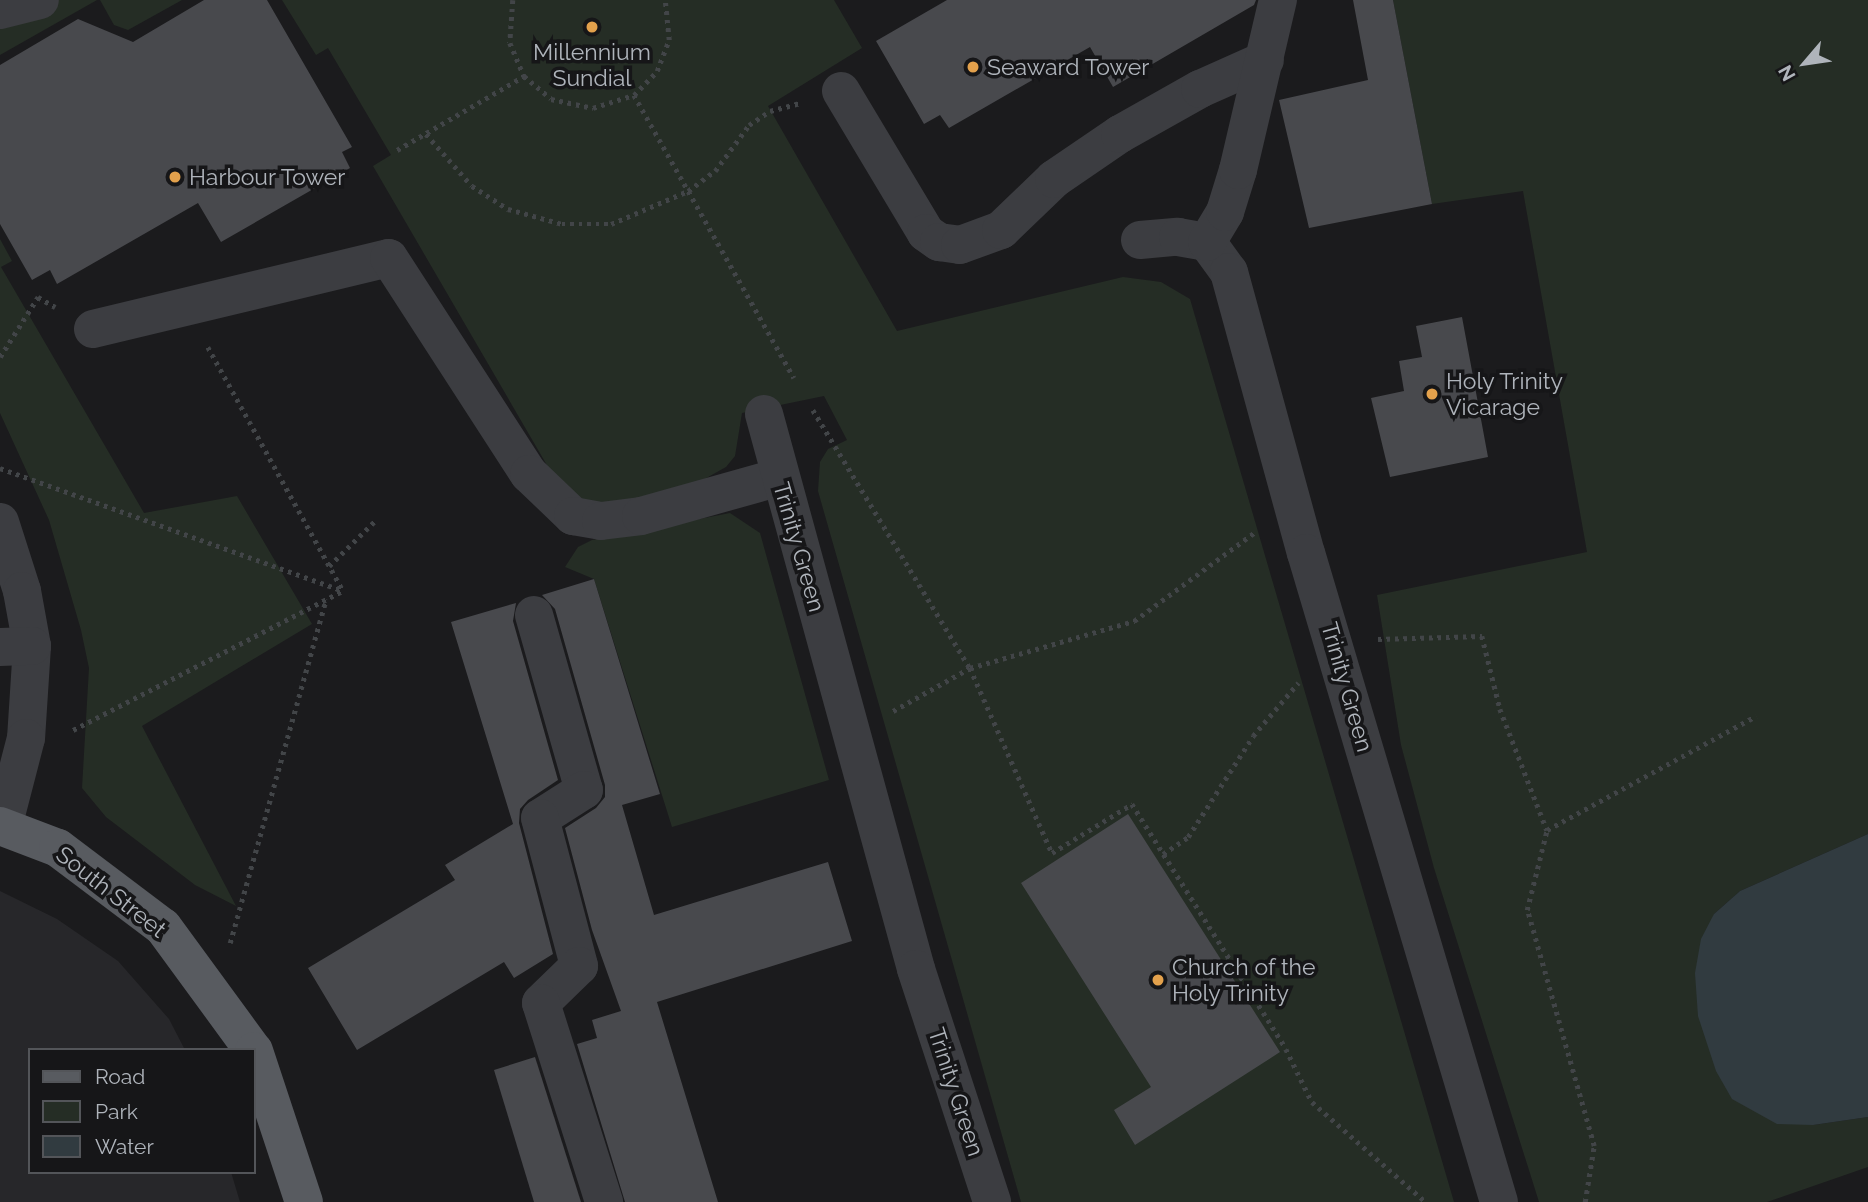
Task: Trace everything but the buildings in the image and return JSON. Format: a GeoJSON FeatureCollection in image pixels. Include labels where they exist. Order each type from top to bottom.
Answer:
{"type":"FeatureCollection","features":[{"type":"Feature","properties":{"kind":"main road","name":"South Street"},"geometry":{"type":"LineString","coordinates":[[2,827],[58,848],[163,927],[215,993],[252,1048]]}},
{"type":"Feature","properties":{"kind":"main road","name":"South Street"},"geometry":{"type":"LineString","coordinates":[[256,1059],[304,1202]]}},
{"type":"Feature","properties":{"kind":"street"},"geometry":{"type":"LineString","coordinates":[[0,10],[40,0]]}},
{"type":"Feature","properties":{"kind":"street"},"geometry":{"type":"LineString","coordinates":[[1140,240],[1193,237],[1207,242],[1225,212],[1238,170],[1278,0]]}},
{"type":"Feature","properties":{"kind":"street"},"geometry":{"type":"LineString","coordinates":[[841,91],[926,233],[939,242],[960,245],[1000,230],[1054,179],[1120,134],[1200,89],[1265,60]]}},
{"type":"Feature","properties":{"kind":"street","name":"Trinity Green"},"geometry":{"type":"LineString","coordinates":[[1207,242],[1229,272],[1292,503],[1499,1202]]}},
{"type":"Feature","properties":{"kind":"street"},"geometry":{"type":"LineString","coordinates":[[93,330],[389,258],[530,474],[557,505],[573,516],[601,521],[641,516],[780,477]]}},
{"type":"Feature","properties":{"kind":"street","name":"Trinity Green"},"geometry":{"type":"LineString","coordinates":[[764,414],[916,969],[992,1202]]}},
{"type":"Feature","properties":{"kind":"street"},"geometry":{"type":"LineString","coordinates":[[0,522],[22,591],[16,647],[21,757],[2,827]]}},
{"type":"Feature","properties":{"kind":"street"},"geometry":{"type":"LineString","coordinates":[[534,615],[584,790],[540,818],[579,966],[541,1003],[604,1202]]}},
{"type":"Feature","properties":{"kind":"path"},"geometry":{"type":"LineString","coordinates":[[513,0],[508,32],[513,55],[524,76],[541,93],[573,107],[602,107],[634,95],[653,78],[667,48],[665,0]]}},
{"type":"Feature","properties":{"kind":"path"},"geometry":{"type":"LineString","coordinates":[[397,150],[524,76]]}},
{"type":"Feature","properties":{"kind":"path"},"geometry":{"type":"LineString","coordinates":[[426,134],[481,192],[508,209],[562,224],[611,224],[688,191],[716,171],[749,125],[770,111],[841,91]]}},
{"type":"Feature","properties":{"kind":"path"},"geometry":{"type":"LineString","coordinates":[[634,95],[797,383]]}},
{"type":"Feature","properties":{"kind":"path"},"geometry":{"type":"LineString","coordinates":[[0,357],[38,297],[93,330]]}},
{"type":"Feature","properties":{"kind":"path"},"geometry":{"type":"LineString","coordinates":[[190,305],[191,317],[343,591]]}},
{"type":"Feature","properties":{"kind":"path"},"geometry":{"type":"LineString","coordinates":[[810,406],[970,668],[1052,853],[1132,804],[1286,1049],[1312,1102],[1426,1202]]}},
{"type":"Feature","properties":{"kind":"path"},"geometry":{"type":"LineString","coordinates":[[0,468],[343,591]]}},
{"type":"Feature","properties":{"kind":"path"},"geometry":{"type":"LineString","coordinates":[[853,734],[970,668],[1133,621],[1160,606],[1292,503]]}},
{"type":"Feature","properties":{"kind":"path"},"geometry":{"type":"LineString","coordinates":[[329,566],[377,519]]}},
{"type":"Feature","properties":{"kind":"path"},"geometry":{"type":"LineString","coordinates":[[21,757],[343,591]]}},
{"type":"Feature","properties":{"kind":"path"},"geometry":{"type":"LineString","coordinates":[[215,993],[326,600]]}},
{"type":"Feature","properties":{"kind":"path"},"geometry":{"type":"LineString","coordinates":[[1163,854],[1188,837],[1253,736],[1334,640],[1482,636],[1500,709],[1547,830],[1527,911],[1594,1146],[1585,1202]]}},
{"type":"Feature","properties":{"kind":"path"},"geometry":{"type":"LineString","coordinates":[[1547,830],[1756,716]]}},
{"type":"Feature","properties":{"kind":"shaded area"},"geometry":{"type":"Polygon","coordinates":[[[0,891],[57,919],[118,961],[169,1019],[184,1048],[28,1048],[28,1174],[232,1174],[240,1202],[0,1202],[0,891]]]}},
{"type":"Feature","properties":{"kind":"green space"},"geometry":{"type":"Polygon","coordinates":[[[0,0],[97,0],[0,55],[0,0]]]}},
{"type":"Feature","properties":{"kind":"green space"},"geometry":{"type":"Polygon","coordinates":[[[100,0],[182,0],[128,30],[114,25],[100,0]]]}},
{"type":"Feature","properties":{"kind":"green space"},"geometry":{"type":"Polygon","coordinates":[[[282,0],[834,0],[862,48],[768,106],[897,331],[1123,277],[1161,282],[1190,299],[1454,1202],[1021,1202],[818,491],[820,462],[828,449],[847,440],[824,396],[742,413],[735,456],[726,467],[701,481],[600,508],[587,505],[555,479],[373,166],[391,155],[328,48],[316,55],[282,0]]]}},
{"type":"Feature","properties":{"kind":"green space"},"geometry":{"type":"Polygon","coordinates":[[[1393,0],[1868,0],[1868,834],[1740,891],[1714,914],[1813,1125],[1868,1117],[1868,1167],[1767,1202],[1539,1202],[1434,868],[1401,745],[1377,595],[1587,552],[1523,191],[1432,204],[1393,0]]]}},
{"type":"Feature","properties":{"kind":"green space"},"geometry":{"type":"Polygon","coordinates":[[[0,239],[12,261],[1,267],[144,513],[237,496],[312,624],[142,726],[236,906],[195,885],[106,817],[82,788],[89,668],[81,630],[49,520],[0,413],[0,239]]]}},
{"type":"Feature","properties":{"kind":"green space"},"geometry":{"type":"Polygon","coordinates":[[[730,513],[760,533],[829,780],[672,827],[594,579],[565,567],[578,547],[592,540],[730,513]]]}},
{"type":"Feature","properties":{"kind":"water"},"geometry":{"type":"Polygon","coordinates":[[[1868,834],[1868,1117],[1813,1125],[1777,1124],[1732,1099],[1716,1071],[1698,1016],[1695,973],[1701,939],[1714,914],[1740,891],[1868,834]]]}},
{"type":"Feature","properties":{"kind":"place","name":"Millennium Sundial"},"geometry":{"type":"Point","coordinates":[592,27]}},
{"type":"Feature","properties":{"kind":"place","name":"Seaward Tower"},"geometry":{"type":"Point","coordinates":[973,67]}},
{"type":"Feature","properties":{"kind":"place","name":"Harbour Tower"},"geometry":{"type":"Point","coordinates":[175,177]}},
{"type":"Feature","properties":{"kind":"place","name":"Holy Trinity Vicarage"},"geometry":{"type":"Point","coordinates":[1432,394]}},
{"type":"Feature","properties":{"kind":"place","name":"Church of the Holy Trinity"},"geometry":{"type":"Point","coordinates":[1158,980]}}]}
